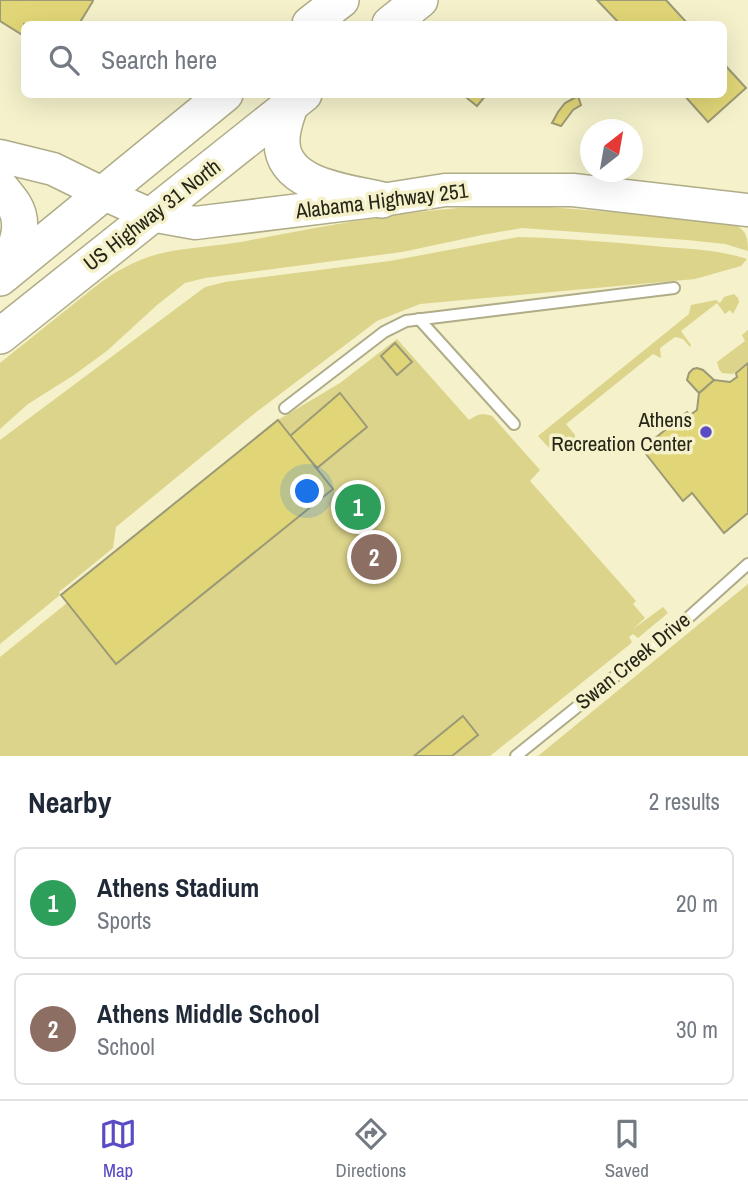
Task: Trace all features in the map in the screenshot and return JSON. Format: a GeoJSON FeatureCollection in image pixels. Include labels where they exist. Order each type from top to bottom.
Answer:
{"type":"FeatureCollection","features":[{"type":"Feature","properties":{"kind":"main road"},"geometry":{"type":"LineString","coordinates":[[314,21],[341,0]]}},
{"type":"Feature","properties":{"kind":"main road"},"geometry":{"type":"LineString","coordinates":[[394,21],[420,0]]}},
{"type":"Feature","properties":{"kind":"main road"},"geometry":{"type":"LineString","coordinates":[[2,276],[220,98]]}},
{"type":"Feature","properties":{"kind":"main road"},"geometry":{"type":"LineString","coordinates":[[297,100],[282,133],[284,156],[289,166],[310,183],[382,200]]}},
{"type":"Feature","properties":{"kind":"main road","name":"US Highway 31 North"},"geometry":{"type":"LineString","coordinates":[[0,336],[297,100]]}},
{"type":"Feature","properties":{"kind":"main road","name":"Alabama Highway 251"},"geometry":{"type":"LineString","coordinates":[[0,156],[53,169],[151,215],[195,223],[445,190],[573,190],[748,210]]}},
{"type":"Feature","properties":{"kind":"main road"},"geometry":{"type":"LineString","coordinates":[[0,187],[16,207],[19,222],[19,239],[2,276]]}},
{"type":"Feature","properties":{"kind":"lane"},"geometry":{"type":"LineString","coordinates":[[285,408],[384,332],[406,321],[674,288]]}},
{"type":"Feature","properties":{"kind":"lane"},"geometry":{"type":"LineString","coordinates":[[419,319],[513,424]]}},
{"type":"Feature","properties":{"kind":"lane","name":"Swan Creek Drive"},"geometry":{"type":"LineString","coordinates":[[516,756],[689,617],[748,564]]}},
{"type":"Feature","properties":{"kind":"shaded area"},"geometry":{"type":"Polygon","coordinates":[[[521,205],[731,221],[745,233],[748,251],[725,244],[687,240],[522,228],[402,252],[205,278],[185,283],[108,350],[28,404],[0,429],[0,363],[96,286],[139,261],[176,250],[241,242],[380,217],[521,205]]]}},
{"type":"Feature","properties":{"kind":"shaded area"},"geometry":{"type":"Polygon","coordinates":[[[518,237],[701,250],[747,259],[741,266],[695,279],[420,304],[377,321],[255,413],[116,527],[113,548],[0,644],[0,440],[205,287],[225,282],[390,261],[518,237]]]}},
{"type":"Feature","properties":{"kind":"shaded area"},"geometry":{"type":"Polygon","coordinates":[[[734,294],[739,302],[733,314],[730,310],[725,314],[717,303],[681,331],[690,347],[683,339],[675,337],[660,348],[661,358],[653,354],[566,424],[575,435],[575,440],[559,453],[552,451],[538,436],[689,314],[691,305],[716,300],[720,303],[724,297],[734,294]]]}},
{"type":"Feature","properties":{"kind":"shaded area"},"geometry":{"type":"Polygon","coordinates":[[[748,330],[748,362],[733,374],[722,373],[717,362],[745,341],[742,335],[748,330]]]}},
{"type":"Feature","properties":{"kind":"shaded area"},"geometry":{"type":"Polygon","coordinates":[[[397,339],[469,420],[480,415],[492,416],[540,470],[530,481],[636,601],[633,604],[645,618],[633,629],[663,607],[668,613],[638,638],[633,634],[629,637],[632,642],[629,645],[490,756],[0,756],[0,657],[67,603],[61,595],[278,420],[340,383],[397,339]]]}},
{"type":"Feature","properties":{"kind":"shaded area"},"geometry":{"type":"Polygon","coordinates":[[[748,584],[748,756],[538,756],[748,584]]]}},
{"type":"Feature","properties":{"kind":"building"},"geometry":{"type":"Polygon","coordinates":[[[0,0],[93,1],[81,21],[21,21],[21,34],[0,21],[0,0]]]}},
{"type":"Feature","properties":{"kind":"building"},"geometry":{"type":"Polygon","coordinates":[[[597,0],[666,0],[685,21],[617,21],[597,0]]]}},
{"type":"Feature","properties":{"kind":"building"},"geometry":{"type":"Polygon","coordinates":[[[727,67],[746,88],[708,122],[687,98],[727,98],[727,67]]]}},
{"type":"Feature","properties":{"kind":"building"},"geometry":{"type":"Polygon","coordinates":[[[467,98],[484,98],[477,106],[467,98]]]}},
{"type":"Feature","properties":{"kind":"building"},"geometry":{"type":"Polygon","coordinates":[[[579,98],[581,105],[573,110],[561,126],[552,123],[558,112],[565,103],[579,98]]]}},
{"type":"Feature","properties":{"kind":"building"},"geometry":{"type":"Polygon","coordinates":[[[395,343],[412,362],[397,375],[381,356],[395,343]]]}},
{"type":"Feature","properties":{"kind":"building","name":"Athens Recreation Center"},"geometry":{"type":"Polygon","coordinates":[[[748,363],[748,513],[724,533],[692,493],[683,501],[642,449],[687,412],[690,415],[697,410],[699,393],[714,380],[730,382],[748,363]]]}},
{"type":"Feature","properties":{"kind":"building"},"geometry":{"type":"Polygon","coordinates":[[[697,368],[714,380],[699,393],[687,380],[689,373],[697,368]]]}},
{"type":"Feature","properties":{"kind":"building"},"geometry":{"type":"Polygon","coordinates":[[[340,393],[367,427],[317,468],[290,436],[340,393]]]}},
{"type":"Feature","properties":{"kind":"building"},"geometry":{"type":"Polygon","coordinates":[[[278,420],[333,489],[116,664],[61,595],[278,420]]]}},
{"type":"Feature","properties":{"kind":"building"},"geometry":{"type":"Polygon","coordinates":[[[463,716],[478,735],[452,756],[414,756],[463,716]]]}},
{"type":"Feature","properties":{"kind":"place","name":"Athens Recreation Center"},"geometry":{"type":"Point","coordinates":[706,432]}},
{"type":"Feature","properties":{"kind":"place","name":"Athens Stadium"},"geometry":{"type":"Point","coordinates":[358,507]}},
{"type":"Feature","properties":{"kind":"place","name":"Athens Middle School"},"geometry":{"type":"Point","coordinates":[374,557]}}]}
